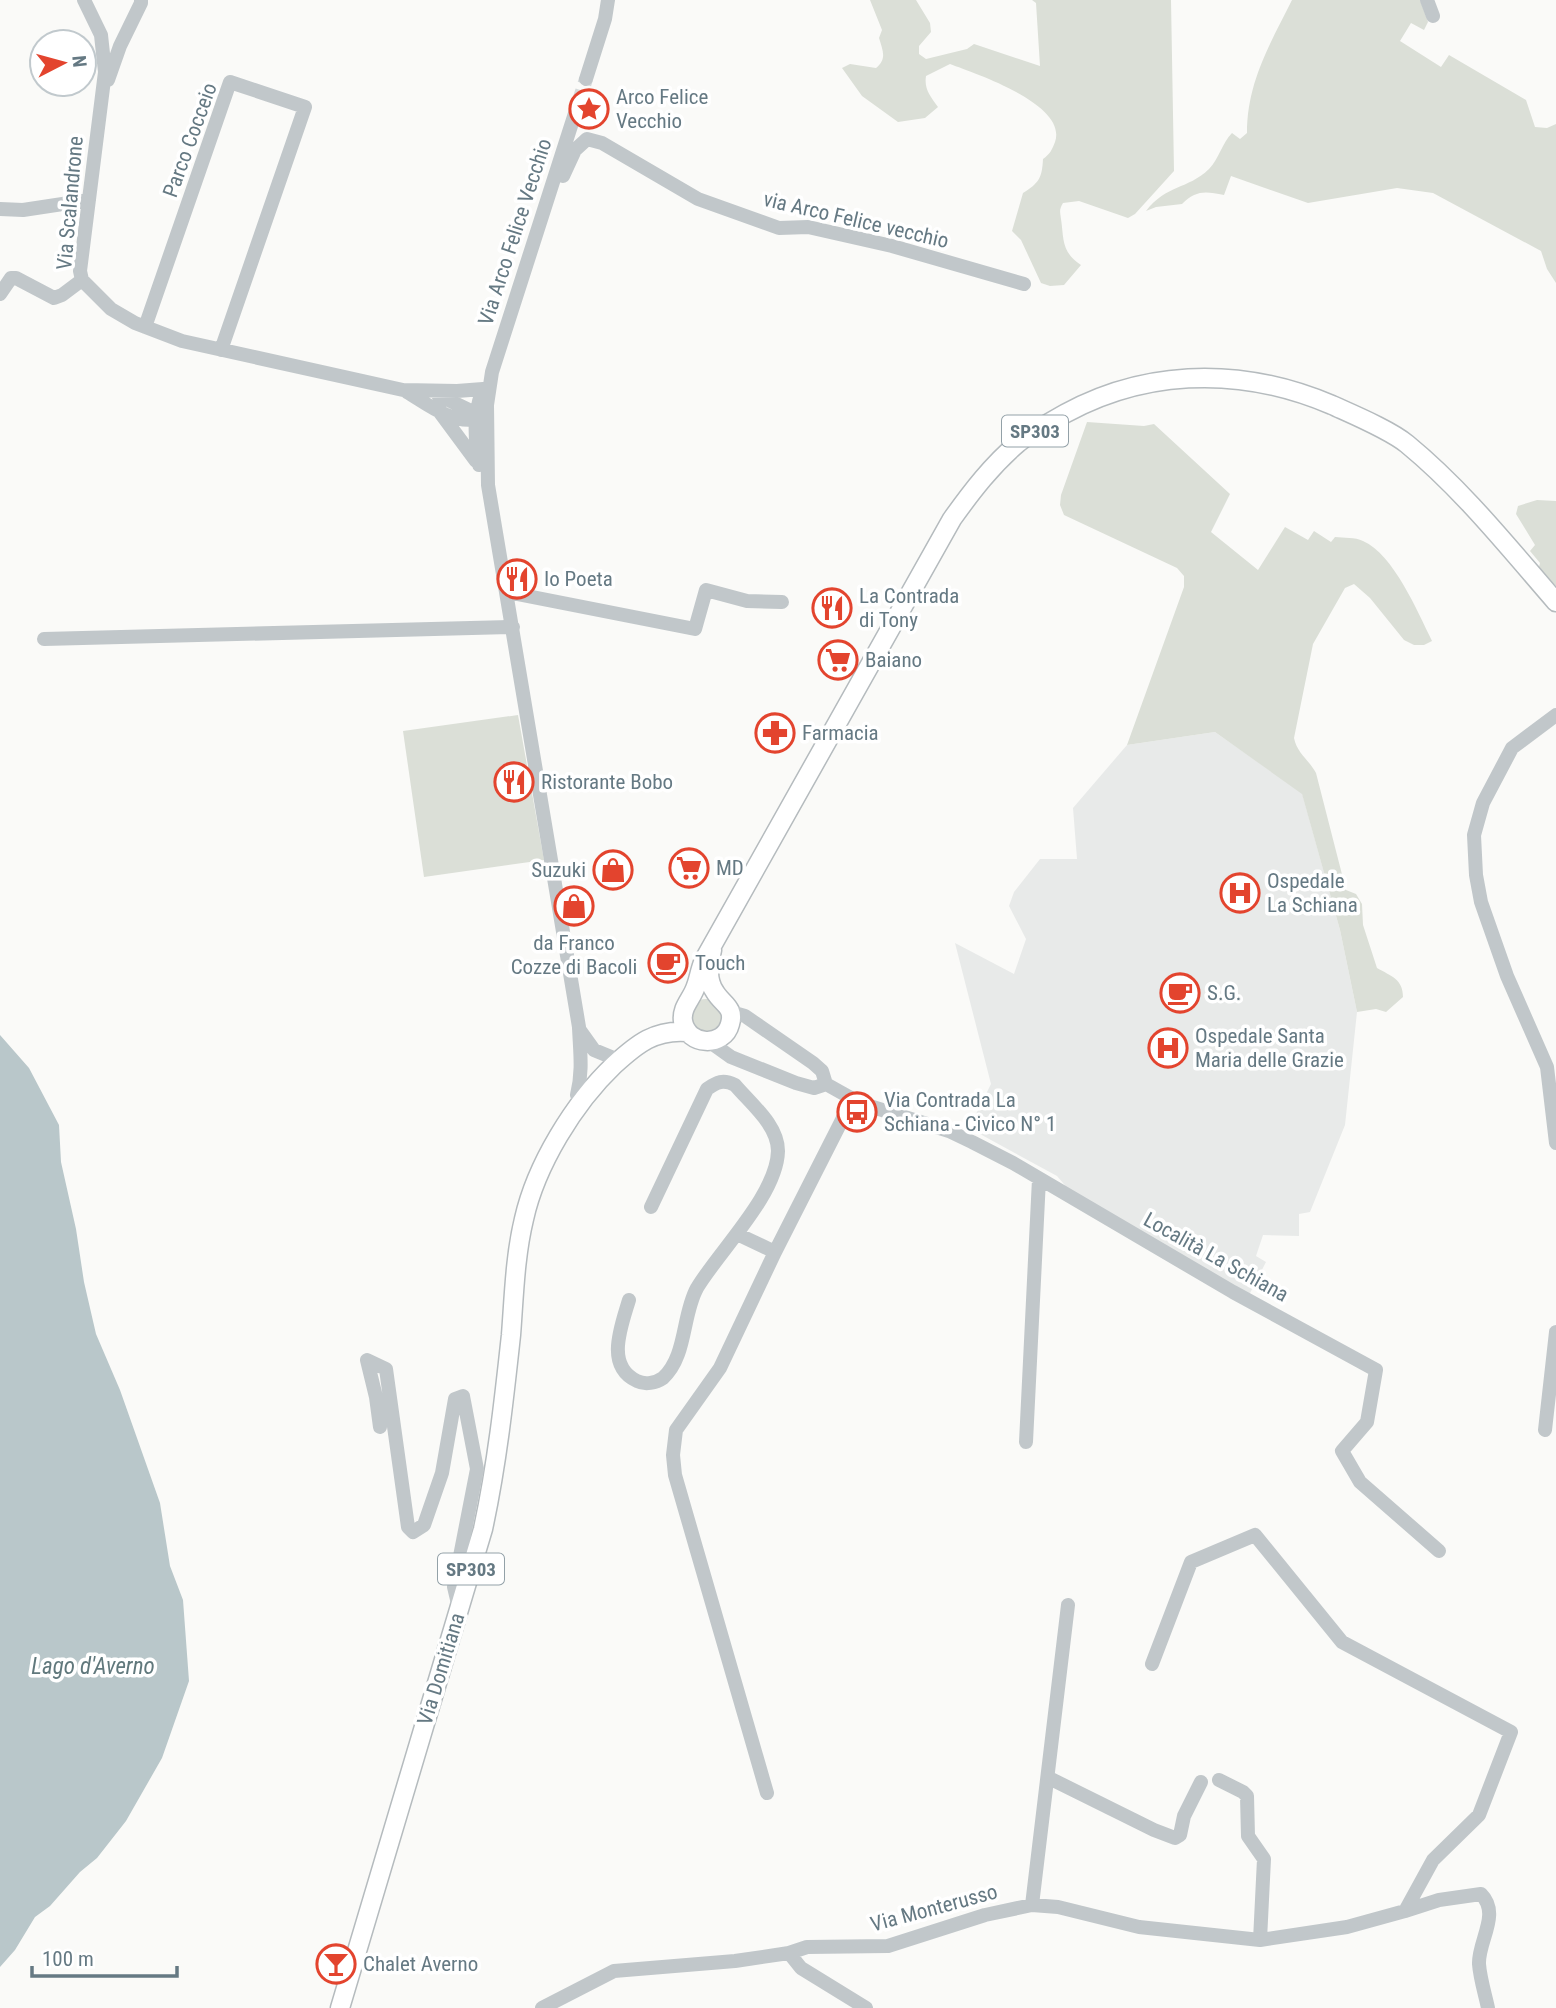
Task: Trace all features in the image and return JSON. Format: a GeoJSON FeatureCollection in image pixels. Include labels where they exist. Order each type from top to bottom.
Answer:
{"type":"FeatureCollection","features":[{"type":"Feature","properties":{"kind":"main road","name":"SP303"},"geometry":{"type":"LineString","coordinates":[[712,950],[952,519],[986,473],[1019,441],[1080,406],[1141,385],[1202,377],[1245,379],[1305,394],[1350,413],[1405,442],[1500,537],[1556,602]]}},
{"type":"Feature","properties":{"kind":"main road"},"geometry":{"type":"LineString","coordinates":[[712,950],[709,976],[715,994]]}},
{"type":"Feature","properties":{"kind":"main road"},"geometry":{"type":"LineString","coordinates":[[682,1010],[703,993],[715,994],[726,1001],[731,1012],[730,1026],[722,1037],[710,1042],[694,1038],[683,1023],[682,1010],[704,960],[712,950]]}},
{"type":"Feature","properties":{"kind":"main road","name":"Via Domitiana"},"geometry":{"type":"LineString","coordinates":[[566,1125],[577,1095],[598,1069],[635,1039],[682,1010]]}},
{"type":"Feature","properties":{"kind":"main road","name":"Via Domitiana"},"geometry":{"type":"LineString","coordinates":[[340,2008],[483,1529],[496,1472],[519,1242],[524,1217],[539,1175],[598,1069],[654,1035],[674,1031],[688,1032]]}},
{"type":"Feature","properties":{"kind":"street","name":"Via Scalandrone"},"geometry":{"type":"LineString","coordinates":[[84,0],[101,35],[105,72],[80,271],[82,280],[111,309],[145,327],[183,341],[403,390]]}},
{"type":"Feature","properties":{"kind":"street"},"geometry":{"type":"LineString","coordinates":[[103,95],[120,46],[141,0]]}},
{"type":"Feature","properties":{"kind":"street"},"geometry":{"type":"LineString","coordinates":[[586,79],[605,19],[608,0]]}},
{"type":"Feature","properties":{"kind":"street"},"geometry":{"type":"LineString","coordinates":[[1427,0],[1433,16]]}},
{"type":"Feature","properties":{"kind":"street","name":"Parco Cocceio"},"geometry":{"type":"LineString","coordinates":[[145,327],[230,82],[305,107],[221,349]]}},
{"type":"Feature","properties":{"kind":"street","name":"Via Arco Felice Vecchio"},"geometry":{"type":"LineString","coordinates":[[492,372],[578,104]]}},
{"type":"Feature","properties":{"kind":"street","name":"via Arco Felice vecchio"},"geometry":{"type":"LineString","coordinates":[[552,185],[561,181],[575,150],[587,139],[602,143],[698,199],[779,228],[808,227],[892,246],[1024,284]]}},
{"type":"Feature","properties":{"kind":"street"},"geometry":{"type":"LineString","coordinates":[[0,209],[23,210],[89,200]]}},
{"type":"Feature","properties":{"kind":"street"},"geometry":{"type":"LineString","coordinates":[[0,294],[11,278],[16,278],[54,298],[82,280]]}},
{"type":"Feature","properties":{"kind":"street"},"geometry":{"type":"LineString","coordinates":[[480,469],[476,448],[476,419],[483,389],[492,372]]}},
{"type":"Feature","properties":{"kind":"street"},"geometry":{"type":"LineString","coordinates":[[492,372],[487,405],[488,485],[579,1027],[598,1069]]}},
{"type":"Feature","properties":{"kind":"street"},"geometry":{"type":"LineString","coordinates":[[403,390],[446,400],[483,389]]}},
{"type":"Feature","properties":{"kind":"street"},"geometry":{"type":"LineString","coordinates":[[403,390],[424,391],[446,400],[462,420],[476,419],[487,405]]}},
{"type":"Feature","properties":{"kind":"street"},"geometry":{"type":"LineString","coordinates":[[446,400],[488,485]]}},
{"type":"Feature","properties":{"kind":"street"},"geometry":{"type":"LineString","coordinates":[[476,419],[486,447]]}},
{"type":"Feature","properties":{"kind":"street"},"geometry":{"type":"LineString","coordinates":[[507,592],[695,629],[706,590],[747,601],[782,603]]}},
{"type":"Feature","properties":{"kind":"street"},"geometry":{"type":"LineString","coordinates":[[44,639],[513,628]]}},
{"type":"Feature","properties":{"kind":"street"},"geometry":{"type":"LineString","coordinates":[[1556,715],[1512,748],[1483,803],[1474,835],[1476,875],[1481,902],[1507,976],[1547,1067],[1556,1143]]}},
{"type":"Feature","properties":{"kind":"street","name":"Località La Schiana"},"geometry":{"type":"LineString","coordinates":[[731,1012],[745,1016],[813,1063],[821,1071],[826,1084],[851,1098],[948,1131],[972,1142],[1233,1292],[1376,1370],[1367,1422],[1342,1451],[1360,1482],[1439,1551]]}},
{"type":"Feature","properties":{"kind":"street"},"geometry":{"type":"LineString","coordinates":[[579,1027],[594,1050],[598,1069]]}},
{"type":"Feature","properties":{"kind":"street","name":"Località La Schiana"},"geometry":{"type":"LineString","coordinates":[[710,1042],[731,1057],[796,1083],[814,1088],[826,1084]]}},
{"type":"Feature","properties":{"kind":"street"},"geometry":{"type":"LineString","coordinates":[[629,1300],[621,1326],[617,1357],[627,1376],[641,1383],[652,1382],[662,1378],[670,1367],[678,1351],[696,1290],[737,1234],[767,1186],[776,1164],[778,1150],[774,1131],[735,1085],[717,1082],[707,1089],[651,1207]]}},
{"type":"Feature","properties":{"kind":"street"},"geometry":{"type":"LineString","coordinates":[[767,1793],[675,1475],[673,1455],[676,1430],[720,1368],[851,1098]]}},
{"type":"Feature","properties":{"kind":"street"},"geometry":{"type":"LineString","coordinates":[[1026,1442],[1039,1179]]}},
{"type":"Feature","properties":{"kind":"street"},"geometry":{"type":"LineString","coordinates":[[737,1234],[775,1252]]}},
{"type":"Feature","properties":{"kind":"street"},"geometry":{"type":"LineString","coordinates":[[1545,1430],[1556,1332]]}},
{"type":"Feature","properties":{"kind":"street"},"geometry":{"type":"LineString","coordinates":[[380,1427],[367,1360],[386,1368],[408,1527],[413,1532],[424,1525],[442,1473],[455,1399],[463,1396],[477,1469],[454,1587],[459,1608]]}},
{"type":"Feature","properties":{"kind":"street"},"geometry":{"type":"LineString","coordinates":[[1152,1664],[1191,1562],[1255,1535],[1342,1642],[1511,1732],[1479,1815],[1433,1860],[1405,1910]]}},
{"type":"Feature","properties":{"kind":"street"},"geometry":{"type":"LineString","coordinates":[[1032,1905],[1068,1605]]}},
{"type":"Feature","properties":{"kind":"street"},"geometry":{"type":"LineString","coordinates":[[1049,1778],[1175,1838],[1180,1835],[1184,1816],[1201,1782]]}},
{"type":"Feature","properties":{"kind":"street"},"geometry":{"type":"LineString","coordinates":[[1219,1780],[1247,1796],[1248,1836],[1264,1859],[1260,1940]]}},
{"type":"Feature","properties":{"kind":"street","name":"Via Monterusso"},"geometry":{"type":"LineString","coordinates":[[542,2008],[614,1972],[630,1968],[735,1961],[789,1953],[807,1947],[888,1946],[985,1915],[1032,1905],[1058,1907],[1139,1927],[1260,1940],[1347,1927],[1439,1900],[1481,1894],[1487,1900],[1489,1913],[1479,1963],[1488,2008]]}},
{"type":"Feature","properties":{"kind":"street"},"geometry":{"type":"LineString","coordinates":[[789,1953],[801,1968],[866,2008]]}},
{"type":"Feature","properties":{"kind":"shaded area"},"geometry":{"type":"Polygon","coordinates":[[[870,0],[916,0],[930,23],[931,32],[919,46],[919,54],[926,59],[967,49],[974,44],[1040,66],[1036,3],[1032,0],[1171,0],[1174,171],[1135,214],[1128,218],[1079,201],[1063,203],[1060,212],[1065,245],[1070,255],[1081,265],[1064,285],[1050,286],[1041,283],[1021,240],[1012,231],[1023,193],[1039,179],[1043,159],[1055,142],[1055,128],[1048,115],[1017,92],[950,64],[926,76],[927,89],[938,107],[925,118],[898,122],[862,96],[842,68],[850,64],[876,68],[882,61],[883,51],[879,38],[882,30],[870,0]]]}},
{"type":"Feature","properties":{"kind":"shaded area"},"geometry":{"type":"Polygon","coordinates":[[[1292,0],[1420,0],[1428,22],[1424,30],[1411,23],[1400,41],[1441,67],[1449,55],[1526,100],[1535,127],[1547,128],[1556,124],[1556,283],[1547,269],[1541,251],[1433,193],[1397,188],[1308,203],[1231,176],[1224,195],[1201,193],[1182,204],[1146,211],[1169,191],[1193,181],[1209,169],[1232,133],[1240,139],[1247,133],[1255,80],[1292,0]]]}},
{"type":"Feature","properties":{"kind":"shaded area"},"geometry":{"type":"Polygon","coordinates":[[[1087,422],[1144,426],[1154,424],[1230,494],[1211,532],[1258,570],[1285,527],[1308,540],[1314,531],[1331,542],[1335,537],[1357,539],[1385,558],[1412,600],[1432,641],[1424,645],[1414,645],[1404,640],[1370,598],[1354,584],[1345,588],[1313,644],[1294,738],[1316,773],[1346,890],[1356,894],[1362,904],[1363,925],[1377,968],[1401,986],[1403,997],[1386,1012],[1376,1009],[1357,1012],[1340,930],[1302,794],[1215,732],[1127,745],[1184,587],[1184,576],[1177,568],[1064,515],[1060,505],[1061,495],[1087,422]]]}},
{"type":"Feature","properties":{"kind":"shaded area"},"geometry":{"type":"Polygon","coordinates":[[[1537,500],[1556,501],[1556,586],[1539,567],[1540,563],[1530,551],[1535,545],[1516,514],[1518,506],[1537,500]]]}},
{"type":"Feature","properties":{"kind":"shaded area"},"geometry":{"type":"Polygon","coordinates":[[[518,715],[544,860],[424,877],[403,731],[518,715]]]}},
{"type":"Feature","properties":{"kind":"shaded area","name":"Ospedale Santa Maria delle Grazie"},"geometry":{"type":"Polygon","coordinates":[[[1215,732],[1302,793],[1340,930],[1357,1012],[1345,1125],[1310,1212],[1299,1214],[1299,1236],[1263,1235],[1256,1256],[1266,1262],[1249,1295],[1075,1197],[1057,1176],[969,1128],[991,1084],[955,943],[1014,974],[1026,939],[1009,906],[1014,892],[1040,859],[1077,859],[1073,808],[1127,745],[1215,732]]]}},
{"type":"Feature","properties":{"kind":"shaded area"},"geometry":{"type":"Polygon","coordinates":[[[706,999],[718,1004],[723,1016],[718,1028],[706,1033],[694,1028],[689,1016],[694,1004],[706,999]]]}},
{"type":"Feature","properties":{"kind":"water","name":"Lago d'Averno"},"geometry":{"type":"Polygon","coordinates":[[[0,1035],[29,1068],[59,1125],[61,1162],[96,1334],[120,1390],[160,1503],[170,1566],[183,1600],[189,1681],[162,1758],[126,1821],[97,1858],[80,1872],[50,1906],[35,1917],[15,1950],[0,1967],[0,1035]]]}},
{"type":"Feature","properties":{"kind":"tunnel"},"geometry":{"type":"LineString","coordinates":[[578,104],[586,79]]}},
{"type":"Feature","properties":{"kind":"place","name":"Arco Felice Vecchio"},"geometry":{"type":"Point","coordinates":[589,109]}},
{"type":"Feature","properties":{"kind":"place","name":"Io Poeta"},"geometry":{"type":"Point","coordinates":[517,579]}},
{"type":"Feature","properties":{"kind":"place","name":"La Contrada di Tony"},"geometry":{"type":"Point","coordinates":[832,608]}},
{"type":"Feature","properties":{"kind":"place","name":"Baiano"},"geometry":{"type":"Point","coordinates":[838,660]}},
{"type":"Feature","properties":{"kind":"place","name":"Farmacia"},"geometry":{"type":"Point","coordinates":[775,733]}},
{"type":"Feature","properties":{"kind":"place","name":"Ristorante Bobo"},"geometry":{"type":"Point","coordinates":[514,782]}},
{"type":"Feature","properties":{"kind":"place","name":"MD"},"geometry":{"type":"Point","coordinates":[689,868]}},
{"type":"Feature","properties":{"kind":"place","name":"Suzuki"},"geometry":{"type":"Point","coordinates":[613,870]}},
{"type":"Feature","properties":{"kind":"place","name":"Ospedale La Schiana"},"geometry":{"type":"Point","coordinates":[1240,893]}},
{"type":"Feature","properties":{"kind":"place","name":"da Franco Cozze di Bacoli"},"geometry":{"type":"Point","coordinates":[574,906]}},
{"type":"Feature","properties":{"kind":"place","name":"Touch"},"geometry":{"type":"Point","coordinates":[668,963]}},
{"type":"Feature","properties":{"kind":"place","name":"S.G."},"geometry":{"type":"Point","coordinates":[1180,993]}},
{"type":"Feature","properties":{"kind":"place","name":"Ospedale Santa Maria delle Grazie"},"geometry":{"type":"Point","coordinates":[1168,1048]}},
{"type":"Feature","properties":{"kind":"place","name":"Via Contrada La Schiana - Civico N° 1"},"geometry":{"type":"Point","coordinates":[857,1112]}},
{"type":"Feature","properties":{"kind":"place","name":"Chalet Averno"},"geometry":{"type":"Point","coordinates":[336,1964]}}]}
